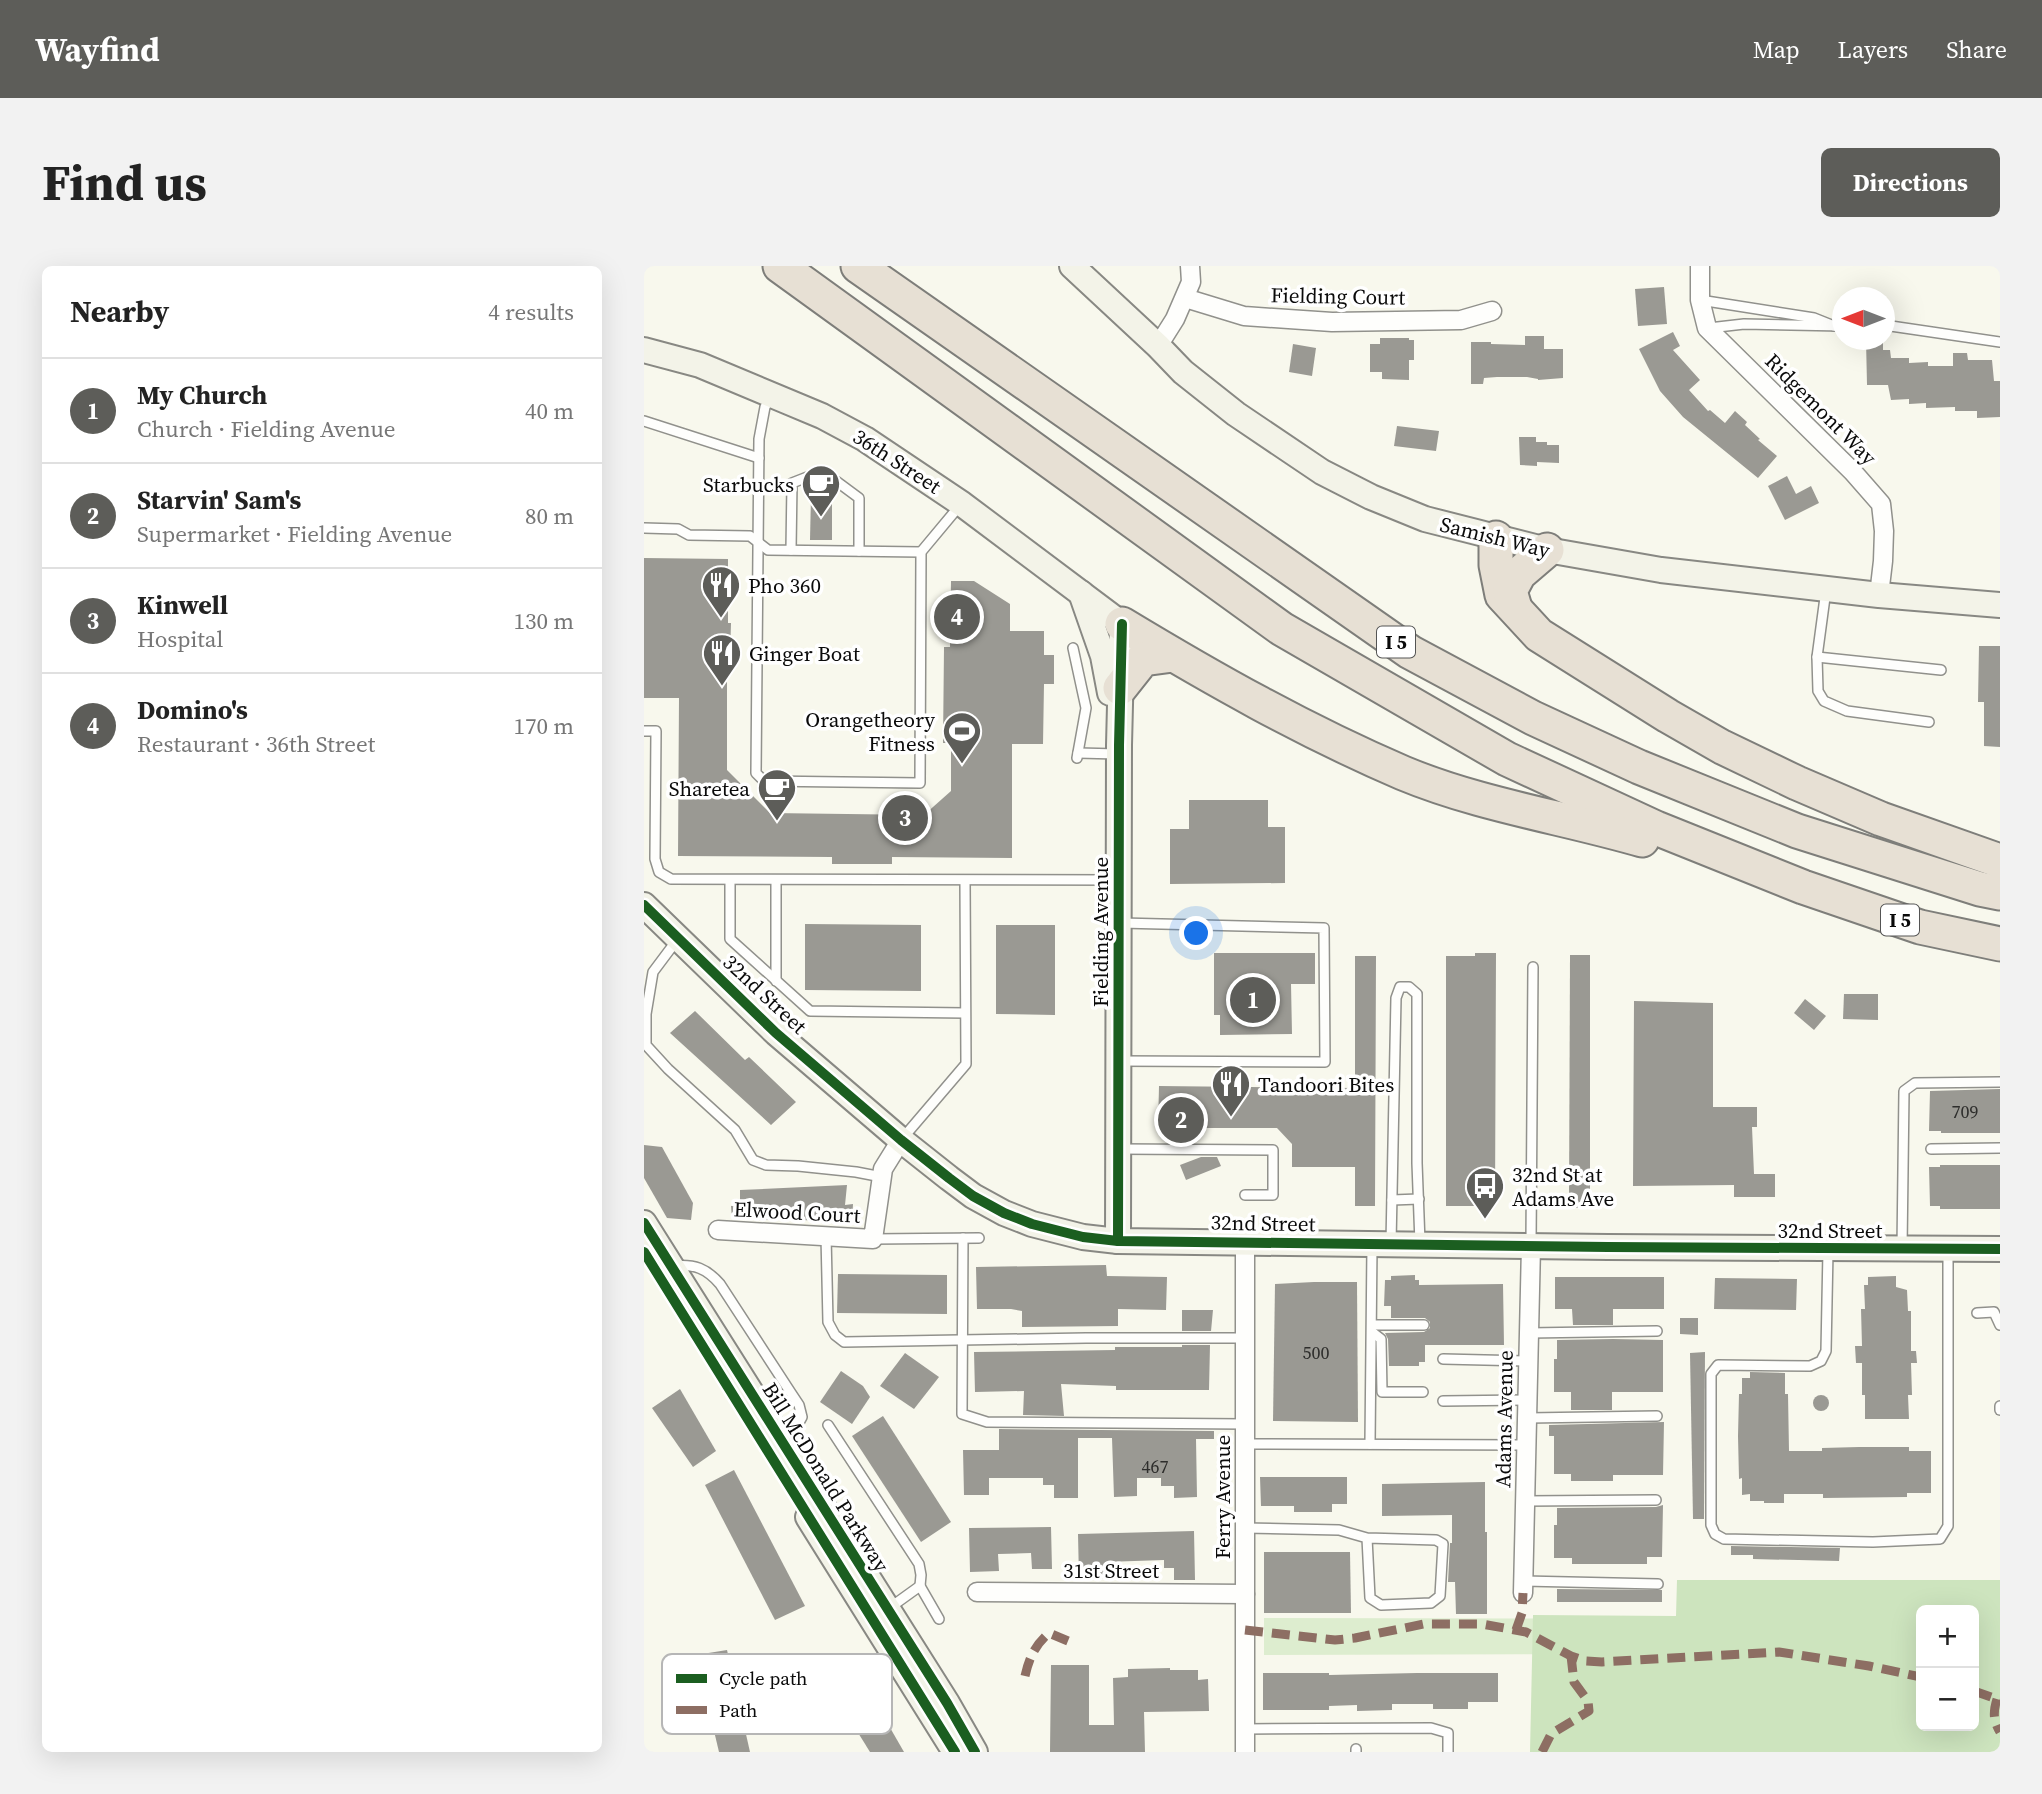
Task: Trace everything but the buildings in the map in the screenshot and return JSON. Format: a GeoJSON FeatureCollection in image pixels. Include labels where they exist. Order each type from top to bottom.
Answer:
{"type":"FeatureCollection","features":[{"type":"Feature","properties":{"kind":"highway","name":"I 5"},"geometry":{"type":"LineString","coordinates":[[780,266],[1282,629],[1507,760],[1656,828],[1803,887],[1920,927],[2000,944]]}},
{"type":"Feature","properties":{"kind":"highway","name":"I 5"},"geometry":{"type":"LineString","coordinates":[[858,266],[1410,652],[1534,718],[1639,767],[1797,831],[1980,890],[2000,893]]}},
{"type":"Feature","properties":{"kind":"highway"},"geometry":{"type":"LineString","coordinates":[[1496,538],[1496,565],[1502,595],[1539,635],[1722,747],[1881,819],[2000,861]]}},
{"type":"Feature","properties":{"kind":"highway"},"geometry":{"type":"LineString","coordinates":[[1514,608],[1510,591],[1519,574],[1547,551]]}},
{"type":"Feature","properties":{"kind":"highway"},"geometry":{"type":"LineString","coordinates":[[1122,624],[1254,701],[1404,773],[1486,802],[1595,827],[1803,887]]}},
{"type":"Feature","properties":{"kind":"highway"},"geometry":{"type":"LineString","coordinates":[[1121,688],[1143,659],[1173,655]]}},
{"type":"Feature","properties":{"kind":"main road","name":"Samish Way"},"geometry":{"type":"LineString","coordinates":[[1072,266],[1183,372],[1236,414],[1322,472],[1371,497],[1424,519],[1547,551],[1661,570],[1879,595],[2000,605]]}},
{"type":"Feature","properties":{"kind":"main road","name":"36th Street"},"geometry":{"type":"LineString","coordinates":[[644,350],[700,365],[822,416],[865,439],[962,504],[1122,624]]}},
{"type":"Feature","properties":{"kind":"main road"},"geometry":{"type":"LineString","coordinates":[[1081,593],[1103,656],[1119,750]]}},
{"type":"Feature","properties":{"kind":"main road","name":"Fielding Avenue"},"geometry":{"type":"LineString","coordinates":[[1118,1241],[1119,750],[1122,624]]}},
{"type":"Feature","properties":{"kind":"main road","name":"32nd Street"},"geometry":{"type":"LineString","coordinates":[[644,905],[776,1033],[901,1140],[965,1190],[1004,1213],[1058,1231],[1118,1241],[2000,1249]]}},
{"type":"Feature","properties":{"kind":"main road","name":"Bill McDonald Parkway"},"geometry":{"type":"LineString","coordinates":[[644,1223],[947,1703],[975,1752]]}},
{"type":"Feature","properties":{"kind":"main road","name":"Bill McDonald Parkway"},"geometry":{"type":"LineString","coordinates":[[644,1252],[955,1752]]}},
{"type":"Feature","properties":{"kind":"street"},"geometry":{"type":"LineString","coordinates":[[1158,346],[1175,319],[1192,282],[1190,266]]}},
{"type":"Feature","properties":{"kind":"street"},"geometry":{"type":"LineString","coordinates":[[1700,266],[1700,300],[1707,328]]}},
{"type":"Feature","properties":{"kind":"street","name":"Fielding Court"},"geometry":{"type":"LineString","coordinates":[[1185,298],[1244,316],[1332,322],[1461,320],[1492,311]]}},
{"type":"Feature","properties":{"kind":"street","name":"Ridgemont Way"},"geometry":{"type":"LineString","coordinates":[[1707,328],[1853,472],[1881,504],[1884,531],[1879,595]]}},
{"type":"Feature","properties":{"kind":"street"},"geometry":{"type":"LineString","coordinates":[[873,1239],[883,1169],[901,1140]]}},
{"type":"Feature","properties":{"kind":"street","name":"Elwood Court"},"geometry":{"type":"LineString","coordinates":[[718,1230],[873,1239]]}},
{"type":"Feature","properties":{"kind":"street","name":"Ferry Avenue"},"geometry":{"type":"LineString","coordinates":[[1245,1242],[1245,1752]]}},
{"type":"Feature","properties":{"kind":"street","name":"Adams Avenue"},"geometry":{"type":"LineString","coordinates":[[1524,1587],[1531,1245]]}},
{"type":"Feature","properties":{"kind":"street","name":"31st Street"},"geometry":{"type":"LineString","coordinates":[[977,1592],[1245,1594]]}},
{"type":"Feature","properties":{"kind":"lane"},"geometry":{"type":"LineString","coordinates":[[1700,300],[1814,318],[1832,324]]}},
{"type":"Feature","properties":{"kind":"lane"},"geometry":{"type":"LineString","coordinates":[[1707,328],[1744,324],[1832,326]]}},
{"type":"Feature","properties":{"kind":"lane"},"geometry":{"type":"LineString","coordinates":[[1895,326],[2000,342]]}},
{"type":"Feature","properties":{"kind":"lane"},"geometry":{"type":"LineString","coordinates":[[772,394],[765,407],[759,439],[756,773],[764,780],[920,783],[921,552],[962,504]]}},
{"type":"Feature","properties":{"kind":"lane"},"geometry":{"type":"LineString","coordinates":[[644,421],[759,458]]}},
{"type":"Feature","properties":{"kind":"lane"},"geometry":{"type":"LineString","coordinates":[[791,550],[792,483],[815,474],[832,478],[859,498],[859,551]]}},
{"type":"Feature","properties":{"kind":"lane"},"geometry":{"type":"LineString","coordinates":[[644,528],[678,528],[689,535],[750,536],[768,550],[921,552]]}},
{"type":"Feature","properties":{"kind":"lane"},"geometry":{"type":"LineString","coordinates":[[1826,589],[1817,657],[1818,691],[1824,701],[1847,711],[1929,722]]}},
{"type":"Feature","properties":{"kind":"lane"},"geometry":{"type":"LineString","coordinates":[[1073,648],[1086,708],[1077,756],[1119,750]]}},
{"type":"Feature","properties":{"kind":"lane"},"geometry":{"type":"LineString","coordinates":[[1817,657],[1941,670]]}},
{"type":"Feature","properties":{"kind":"lane"},"geometry":{"type":"LineString","coordinates":[[644,731],[656,732],[655,859],[659,872],[671,879],[1119,880]]}},
{"type":"Feature","properties":{"kind":"lane"},"geometry":{"type":"LineString","coordinates":[[730,880],[730,939],[810,1011],[965,1013]]}},
{"type":"Feature","properties":{"kind":"lane"},"geometry":{"type":"LineString","coordinates":[[776,880],[776,981]]}},
{"type":"Feature","properties":{"kind":"lane"},"geometry":{"type":"LineString","coordinates":[[901,1140],[965,1064],[965,881]]}},
{"type":"Feature","properties":{"kind":"lane"},"geometry":{"type":"LineString","coordinates":[[1119,923],[1324,928],[1325,1062],[1119,1061]]}},
{"type":"Feature","properties":{"kind":"lane"},"geometry":{"type":"LineString","coordinates":[[678,938],[653,972],[646,1014],[646,1045],[668,1069],[735,1130],[753,1160],[766,1165],[821,1168],[882,1177]]}},
{"type":"Feature","properties":{"kind":"lane"},"geometry":{"type":"LineString","coordinates":[[1531,1245],[1533,967]]}},
{"type":"Feature","properties":{"kind":"lane"},"geometry":{"type":"LineString","coordinates":[[1370,1444],[1372,1329],[1381,1244],[1392,1200],[1396,998],[1400,987],[1409,987],[1417,994],[1420,1244]]}},
{"type":"Feature","properties":{"kind":"lane"},"geometry":{"type":"LineString","coordinates":[[1902,1249],[1904,1091],[1915,1083],[2000,1082]]}},
{"type":"Feature","properties":{"kind":"lane"},"geometry":{"type":"LineString","coordinates":[[1931,1149],[2000,1148]]}},
{"type":"Feature","properties":{"kind":"lane"},"geometry":{"type":"LineString","coordinates":[[1118,1149],[1273,1150],[1273,1195],[1245,1195]]}},
{"type":"Feature","properties":{"kind":"lane"},"geometry":{"type":"LineString","coordinates":[[1392,1200],[1419,1199]]}},
{"type":"Feature","properties":{"kind":"lane"},"geometry":{"type":"LineString","coordinates":[[826,1236],[828,1322],[835,1335],[844,1342],[1245,1338]]}},
{"type":"Feature","properties":{"kind":"lane"},"geometry":{"type":"LineString","coordinates":[[963,1238],[962,1414],[987,1422],[1245,1423]]}},
{"type":"Feature","properties":{"kind":"lane"},"geometry":{"type":"LineString","coordinates":[[873,1239],[979,1238]]}},
{"type":"Feature","properties":{"kind":"lane"},"geometry":{"type":"LineString","coordinates":[[1828,1249],[1826,1351],[1821,1361],[1810,1366],[1718,1365],[1711,1374],[1711,1525],[1715,1534],[1724,1539],[1873,1542],[1940,1539],[1948,1526],[1948,1250]]}},
{"type":"Feature","properties":{"kind":"lane"},"geometry":{"type":"LineString","coordinates":[[671,1266],[696,1267],[709,1272],[720,1284],[799,1405],[802,1417],[797,1426],[780,1440]]}},
{"type":"Feature","properties":{"kind":"lane"},"geometry":{"type":"LineString","coordinates":[[1977,1313],[1994,1312],[2000,1325]]}},
{"type":"Feature","properties":{"kind":"lane"},"geometry":{"type":"LineString","coordinates":[[1372,1329],[1423,1325]]}},
{"type":"Feature","properties":{"kind":"lane"},"geometry":{"type":"LineString","coordinates":[[1372,1329],[1381,1339],[1382,1392],[1423,1392]]}},
{"type":"Feature","properties":{"kind":"lane"},"geometry":{"type":"LineString","coordinates":[[1529,1332],[1657,1331]]}},
{"type":"Feature","properties":{"kind":"lane"},"geometry":{"type":"LineString","coordinates":[[1443,1359],[1528,1361]]}},
{"type":"Feature","properties":{"kind":"lane"},"geometry":{"type":"LineString","coordinates":[[1444,1401],[1528,1399]]}},
{"type":"Feature","properties":{"kind":"lane"},"geometry":{"type":"LineString","coordinates":[[1528,1418],[1657,1416]]}},
{"type":"Feature","properties":{"kind":"lane"},"geometry":{"type":"LineString","coordinates":[[828,1425],[919,1564],[919,1586],[939,1619]]}},
{"type":"Feature","properties":{"kind":"lane"},"geometry":{"type":"LineString","coordinates":[[1245,1444],[1527,1445]]}},
{"type":"Feature","properties":{"kind":"lane"},"geometry":{"type":"LineString","coordinates":[[1526,1501],[1656,1500]]}},
{"type":"Feature","properties":{"kind":"lane"},"geometry":{"type":"LineString","coordinates":[[1245,1528],[1339,1530],[1367,1538],[1436,1540],[1443,1544],[1440,1596],[1431,1603],[1381,1605],[1370,1598],[1367,1538]]}},
{"type":"Feature","properties":{"kind":"lane"},"geometry":{"type":"LineString","coordinates":[[1524,1587],[1658,1584]]}},
{"type":"Feature","properties":{"kind":"lane"},"geometry":{"type":"LineString","coordinates":[[886,1610],[919,1586]]}},
{"type":"Feature","properties":{"kind":"lane"},"geometry":{"type":"LineString","coordinates":[[1245,1730],[1431,1728],[1448,1733],[1448,1752]]}},
{"type":"Feature","properties":{"kind":"green space"},"geometry":{"type":"Polygon","coordinates":[[[1677,1580],[2000,1580],[2000,1752],[1530,1752],[1533,1615],[1676,1616],[1677,1580]]]}},
{"type":"Feature","properties":{"kind":"green space"},"geometry":{"type":"Polygon","coordinates":[[[1264,1618],[1916,1619],[1916,1653],[1264,1655],[1264,1618]]]}},
{"type":"Feature","properties":{"kind":"marked path"},"geometry":{"type":"LineString","coordinates":[[1516,1630],[1522,1613],[1523,1593]]}},
{"type":"Feature","properties":{"kind":"marked path"},"geometry":{"type":"LineString","coordinates":[[1245,1630],[1335,1640],[1424,1624],[1482,1624],[1526,1632],[1586,1661],[1779,1652],[1916,1676]]}},
{"type":"Feature","properties":{"kind":"marked path"},"geometry":{"type":"LineString","coordinates":[[1025,1676],[1033,1652],[1049,1633],[1068,1641]]}},
{"type":"Feature","properties":{"kind":"marked path"},"geometry":{"type":"LineString","coordinates":[[1542,1752],[1551,1734],[1589,1711],[1588,1701],[1574,1682],[1571,1656]]}},
{"type":"Feature","properties":{"kind":"marked path"},"geometry":{"type":"LineString","coordinates":[[1979,1693],[2000,1700]]}},
{"type":"Feature","properties":{"kind":"marked path"},"geometry":{"type":"LineString","coordinates":[[1997,1699],[1994,1716],[2000,1732]]}},
{"type":"Feature","properties":{"kind":"cycle path"},"geometry":{"type":"LineString","coordinates":[[1118,1241],[1119,745],[1122,624]]}},
{"type":"Feature","properties":{"kind":"cycle path"},"geometry":{"type":"LineString","coordinates":[[644,905],[776,1033],[949,1178],[973,1196],[1004,1213],[1032,1224],[1083,1237],[1118,1241],[2000,1249]]}},
{"type":"Feature","properties":{"kind":"cycle path"},"geometry":{"type":"LineString","coordinates":[[644,1223],[947,1703],[975,1752]]}},
{"type":"Feature","properties":{"kind":"cycle path"},"geometry":{"type":"LineString","coordinates":[[644,1252],[955,1752]]}},
{"type":"Feature","properties":{"kind":"place","name":"Starbucks"},"geometry":{"type":"Point","coordinates":[821,518]}},
{"type":"Feature","properties":{"kind":"place","name":"Domino's"},"geometry":{"type":"Point","coordinates":[957,617]}},
{"type":"Feature","properties":{"kind":"place","name":"Pho 360"},"geometry":{"type":"Point","coordinates":[721,619]}},
{"type":"Feature","properties":{"kind":"place","name":"Ginger Boat"},"geometry":{"type":"Point","coordinates":[722,687]}},
{"type":"Feature","properties":{"kind":"place","name":"Orangetheory Fitness"},"geometry":{"type":"Point","coordinates":[962,765]}},
{"type":"Feature","properties":{"kind":"place","name":"Kinwell"},"geometry":{"type":"Point","coordinates":[905,818]}},
{"type":"Feature","properties":{"kind":"place","name":"Sharetea"},"geometry":{"type":"Point","coordinates":[777,822]}},
{"type":"Feature","properties":{"kind":"place","name":"My Church"},"geometry":{"type":"Point","coordinates":[1253,1000]}},
{"type":"Feature","properties":{"kind":"place","name":"Tandoori Bites"},"geometry":{"type":"Point","coordinates":[1231,1118]}},
{"type":"Feature","properties":{"kind":"place","name":"Starvin' Sam's"},"geometry":{"type":"Point","coordinates":[1181,1120]}},
{"type":"Feature","properties":{"kind":"place","name":"32nd St at Adams Ave"},"geometry":{"type":"Point","coordinates":[1485,1220]}}]}
